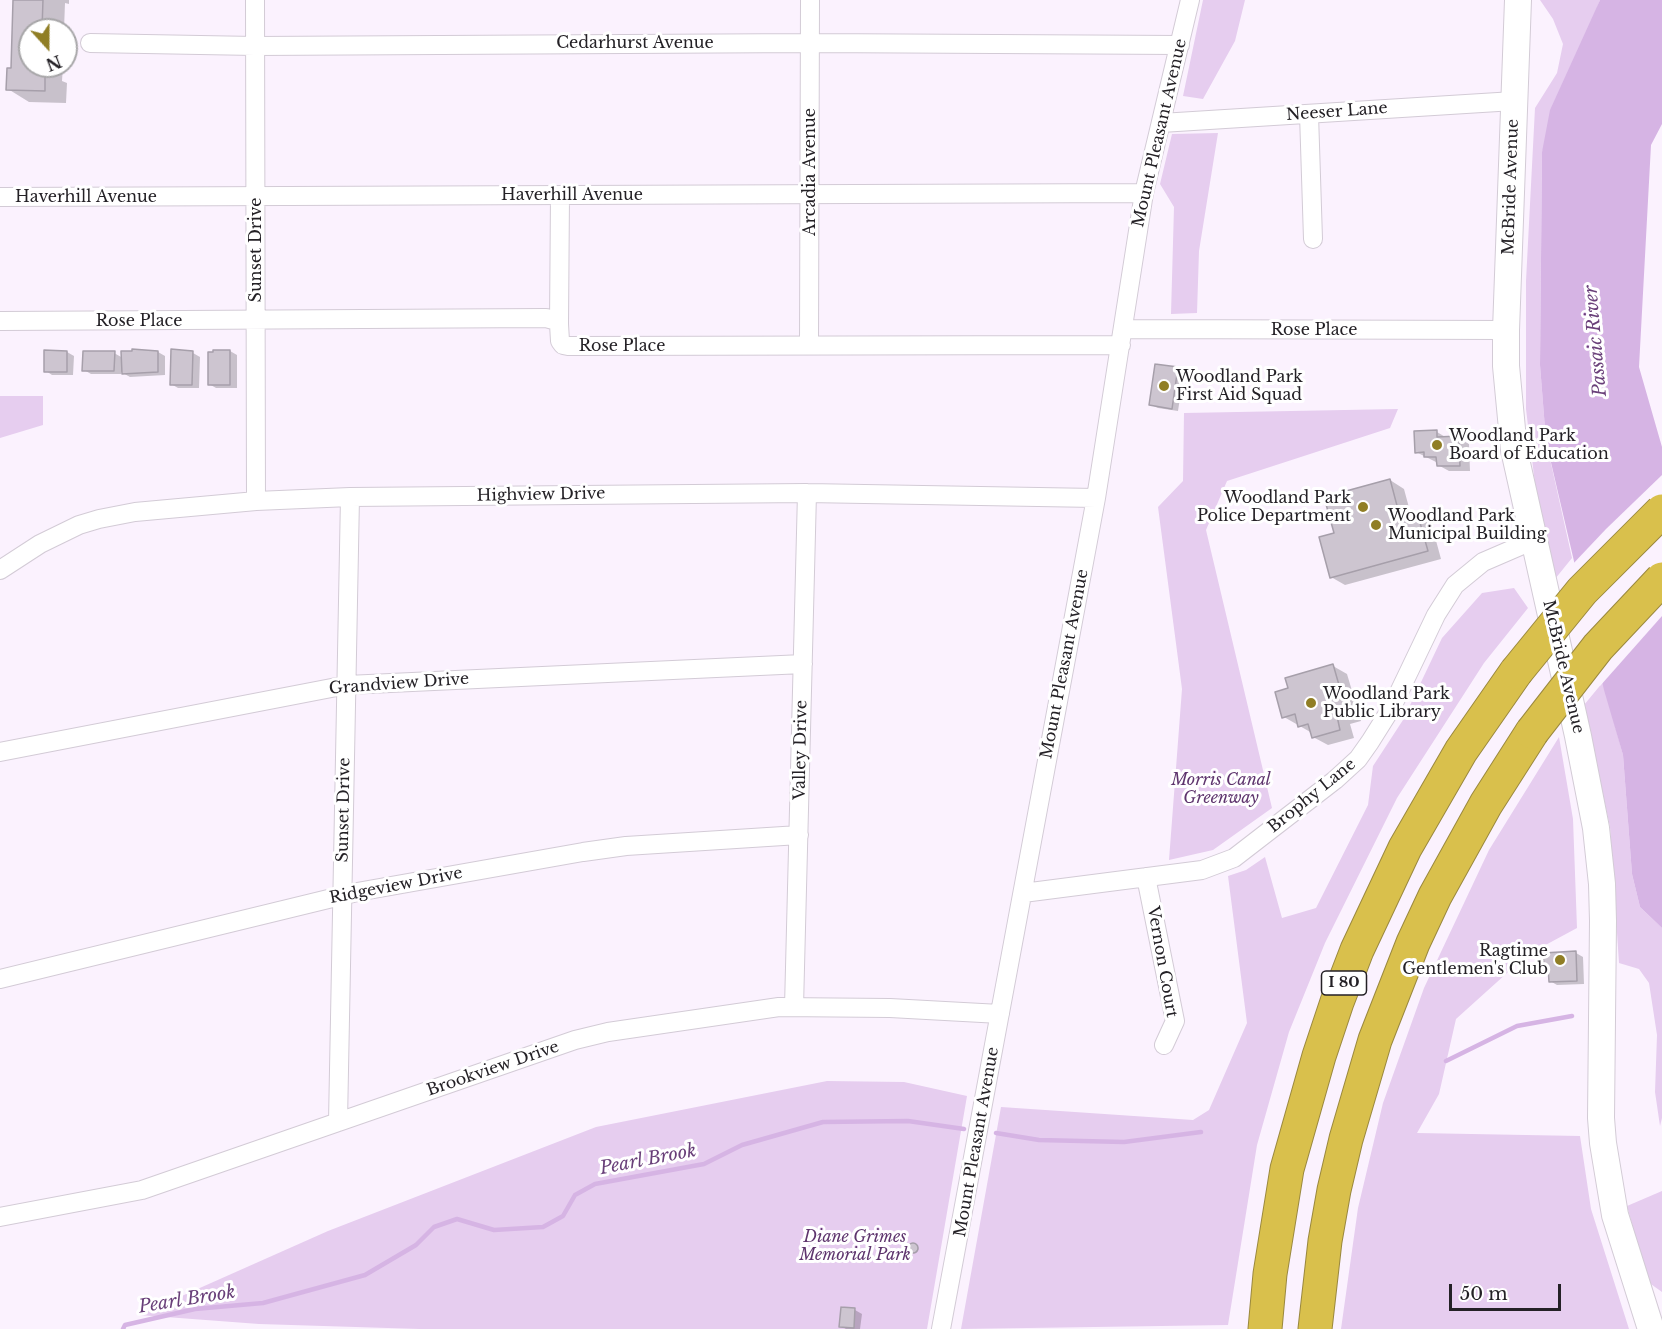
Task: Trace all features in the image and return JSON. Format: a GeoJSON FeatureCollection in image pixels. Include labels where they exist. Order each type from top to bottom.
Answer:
{"type":"FeatureCollection","features":[{"type":"Feature","properties":{"kind":"highway","name":"I 80"},"geometry":{"type":"LineString","coordinates":[[1266,1329],[1270,1274],[1287,1169],[1319,1056],[1357,950],[1405,848],[1461,751],[1516,672],[1582,591],[1662,511]]}},
{"type":"Feature","properties":{"kind":"highway","name":"I 80"},"geometry":{"type":"LineString","coordinates":[[1315,1329],[1325,1241],[1348,1130],[1375,1040],[1435,896],[1485,804],[1532,732],[1598,647],[1662,579]]}},
{"type":"Feature","properties":{"kind":"main road","name":"McBride Avenue"},"geometry":{"type":"LineString","coordinates":[[1518,0],[1506,330],[1506,366],[1514,450],[1578,736],[1596,828],[1602,884],[1604,988],[1601,1118],[1615,1215],[1651,1329]]}},
{"type":"Feature","properties":{"kind":"street","name":"Sunset Drive"},"geometry":{"type":"LineString","coordinates":[[255,0],[256,501]]}},
{"type":"Feature","properties":{"kind":"street","name":"Arcadia Avenue"},"geometry":{"type":"LineString","coordinates":[[809,344],[810,0]]}},
{"type":"Feature","properties":{"kind":"street","name":"Mount Pleasant Avenue"},"geometry":{"type":"LineString","coordinates":[[941,1329],[1096,498],[1144,193],[1190,0]]}},
{"type":"Feature","properties":{"kind":"street","name":"Cedarhurst Avenue"},"geometry":{"type":"LineString","coordinates":[[90,43],[255,46],[810,43],[1180,45]]}},
{"type":"Feature","properties":{"kind":"street","name":"Neeser Lane"},"geometry":{"type":"LineString","coordinates":[[1161,123],[1514,101]]}},
{"type":"Feature","properties":{"kind":"street"},"geometry":{"type":"LineString","coordinates":[[1309,114],[1313,239]]}},
{"type":"Feature","properties":{"kind":"street","name":"Haverhill Avenue"},"geometry":{"type":"LineString","coordinates":[[0,197],[1144,193]]}},
{"type":"Feature","properties":{"kind":"street"},"geometry":{"type":"LineString","coordinates":[[559,324],[560,195]]}},
{"type":"Feature","properties":{"kind":"street","name":"Rose Place"},"geometry":{"type":"LineString","coordinates":[[0,321],[546,318],[557,321],[560,341],[563,345],[568,346],[809,344],[1506,330]]}},
{"type":"Feature","properties":{"kind":"street","name":"Highview Drive"},"geometry":{"type":"LineString","coordinates":[[0,570],[40,544],[79,525],[99,519],[135,512],[256,501],[350,497],[807,493],[1096,498]]}},
{"type":"Feature","properties":{"kind":"street","name":"Valley Drive"},"geometry":{"type":"LineString","coordinates":[[794,1006],[807,493]]}},
{"type":"Feature","properties":{"kind":"street","name":"Sunset Drive"},"geometry":{"type":"LineString","coordinates":[[338,1122],[350,497]]}},
{"type":"Feature","properties":{"kind":"street","name":"Brophy Lane"},"geometry":{"type":"LineString","coordinates":[[1023,893],[1202,870],[1234,858],[1335,780],[1358,759],[1381,726],[1402,688],[1436,615],[1455,585],[1483,562],[1534,540]]}},
{"type":"Feature","properties":{"kind":"street","name":"Grandview Drive"},"geometry":{"type":"LineString","coordinates":[[0,753],[347,685],[803,664]]}},
{"type":"Feature","properties":{"kind":"street","name":"Ridgeview Drive"},"geometry":{"type":"LineString","coordinates":[[0,979],[342,896],[583,852],[626,846],[799,835]]}},
{"type":"Feature","properties":{"kind":"street","name":"Vernon Court"},"geometry":{"type":"LineString","coordinates":[[1146,877],[1175,1021],[1164,1045]]}},
{"type":"Feature","properties":{"kind":"street","name":"Brookview Drive"},"geometry":{"type":"LineString","coordinates":[[0,1217],[142,1190],[575,1040],[608,1032],[794,1006],[1000,1014]]}},
{"type":"Feature","properties":{"kind":"green space"},"geometry":{"type":"Polygon","coordinates":[[[1203,0],[1245,0],[1235,41],[1203,99],[1183,96],[1203,0]]]}},
{"type":"Feature","properties":{"kind":"green space"},"geometry":{"type":"Polygon","coordinates":[[[1540,0],[1600,0],[1542,152],[1540,365],[1546,441],[1572,558],[1555,579],[1538,509],[1526,409],[1526,281],[1535,108],[1557,73],[1563,44],[1553,19],[1540,0]]]}},
{"type":"Feature","properties":{"kind":"green space"},"geometry":{"type":"Polygon","coordinates":[[[1218,133],[1199,251],[1197,313],[1171,314],[1174,207],[1160,184],[1172,134],[1218,133]]]}},
{"type":"Feature","properties":{"kind":"green space"},"geometry":{"type":"Polygon","coordinates":[[[0,396],[43,396],[43,425],[0,438],[0,396]]]}},
{"type":"Feature","properties":{"kind":"green space","name":"Morris Canal Greenway"},"geometry":{"type":"Polygon","coordinates":[[[1398,409],[1390,428],[1227,481],[1206,530],[1272,808],[1213,850],[1169,860],[1182,689],[1158,507],[1183,481],[1184,413],[1398,409]]]}},
{"type":"Feature","properties":{"kind":"green space"},"geometry":{"type":"Polygon","coordinates":[[[1514,588],[1528,608],[1484,663],[1397,798],[1325,943],[1289,1032],[1257,1145],[1228,1325],[961,1329],[1001,1107],[1193,1120],[1209,1110],[1247,1023],[1228,876],[1246,870],[1265,857],[1282,918],[1316,908],[1368,805],[1373,766],[1403,720],[1442,638],[1482,593],[1514,588]]]}},
{"type":"Feature","properties":{"kind":"green space"},"geometry":{"type":"Polygon","coordinates":[[[1603,682],[1623,755],[1632,874],[1640,907],[1662,928],[1662,1118],[1660,1126],[1655,1092],[1657,1035],[1649,983],[1639,969],[1619,963],[1610,827],[1584,705],[1603,682]]]}},
{"type":"Feature","properties":{"kind":"green space"},"geometry":{"type":"Polygon","coordinates":[[[1559,737],[1573,819],[1577,928],[1527,955],[1456,1019],[1439,1094],[1417,1133],[1580,1136],[1591,1209],[1629,1329],[1341,1329],[1358,1208],[1383,1103],[1424,988],[1489,850],[1559,737]]]}},
{"type":"Feature","properties":{"kind":"green space","name":"Diane Grimes Memorial Park"},"geometry":{"type":"Polygon","coordinates":[[[827,1081],[904,1082],[967,1096],[927,1329],[420,1329],[259,1324],[139,1315],[328,1231],[596,1127],[827,1081]]]}},
{"type":"Feature","properties":{"kind":"green space"},"geometry":{"type":"Polygon","coordinates":[[[1662,1191],[1662,1292],[1648,1282],[1627,1206],[1662,1191]]]}},
{"type":"Feature","properties":{"kind":"water","name":"Passaic River"},"geometry":{"type":"Polygon","coordinates":[[[1600,0],[1662,0],[1662,124],[1651,145],[1639,367],[1662,447],[1662,928],[1640,907],[1632,874],[1623,755],[1604,690],[1546,441],[1540,365],[1542,152],[1550,110],[1600,0]]]}},
{"type":"Feature","properties":{"kind":"pier"},"geometry":{"type":"Polygon","coordinates":[[[1662,475],[1662,616],[1600,686],[1571,566],[1662,475]]]}},
{"type":"Feature","properties":{"kind":"building"},"geometry":{"type":"Polygon","coordinates":[[[13,0],[43,0],[42,18],[18,18],[18,78],[45,78],[45,91],[6,90],[7,68],[11,68],[13,0]]]}},
{"type":"Feature","properties":{"kind":"building"},"geometry":{"type":"Polygon","coordinates":[[[132,349],[158,351],[158,372],[122,374],[121,351],[132,351],[132,349]]]}},
{"type":"Feature","properties":{"kind":"building"},"geometry":{"type":"Polygon","coordinates":[[[171,349],[193,351],[192,385],[170,385],[171,349]]]}},
{"type":"Feature","properties":{"kind":"building"},"geometry":{"type":"Polygon","coordinates":[[[44,350],[67,351],[67,372],[44,372],[44,350]]]}},
{"type":"Feature","properties":{"kind":"building"},"geometry":{"type":"Polygon","coordinates":[[[213,350],[230,350],[230,385],[208,385],[208,352],[213,352],[213,350]]]}},
{"type":"Feature","properties":{"kind":"building"},"geometry":{"type":"Polygon","coordinates":[[[83,351],[115,351],[114,371],[82,371],[83,351]]]}},
{"type":"Feature","properties":{"kind":"building","name":"Woodland Park First Aid Squad"},"geometry":{"type":"Polygon","coordinates":[[[1155,364],[1178,367],[1172,409],[1149,405],[1155,364]]]}},
{"type":"Feature","properties":{"kind":"building","name":"Woodland Park Board of Education"},"geometry":{"type":"Polygon","coordinates":[[[1437,430],[1437,437],[1459,436],[1460,466],[1437,466],[1436,457],[1424,457],[1424,452],[1415,453],[1414,431],[1437,430]]]}},
{"type":"Feature","properties":{"kind":"building","name":"Woodland Park Municipal Building"},"geometry":{"type":"Polygon","coordinates":[[[1390,479],[1400,517],[1417,512],[1428,551],[1330,578],[1319,537],[1334,533],[1324,497],[1390,479]]]}},
{"type":"Feature","properties":{"kind":"building","name":"Woodland Park Public Library"},"geometry":{"type":"Polygon","coordinates":[[[1333,664],[1347,713],[1337,716],[1340,730],[1312,738],[1308,724],[1298,727],[1295,714],[1282,718],[1275,692],[1288,688],[1285,678],[1333,664]]]}},
{"type":"Feature","properties":{"kind":"building","name":"Ragtime Gentlemen's Club"},"geometry":{"type":"Polygon","coordinates":[[[1576,951],[1577,981],[1549,982],[1548,967],[1544,967],[1543,953],[1576,951]]]}},
{"type":"Feature","properties":{"kind":"building"},"geometry":{"type":"Polygon","coordinates":[[[913,1243],[918,1248],[913,1253],[908,1248],[913,1243]]]}},
{"type":"Feature","properties":{"kind":"building"},"geometry":{"type":"Polygon","coordinates":[[[841,1307],[855,1308],[854,1328],[839,1327],[841,1307]]]}},
{"type":"Feature","properties":{"kind":"waterway","name":"Pearl Brook"},"geometry":{"type":"LineString","coordinates":[[1446,1061],[1517,1026],[1572,1016]]}},
{"type":"Feature","properties":{"kind":"waterway","name":"Pearl Brook"},"geometry":{"type":"LineString","coordinates":[[123,1329],[125,1325],[195,1309],[263,1303],[365,1275],[416,1245],[434,1227],[457,1219],[494,1230],[543,1227],[563,1216],[575,1195],[595,1184],[704,1164],[742,1145],[823,1122],[908,1121],[964,1129]]}},
{"type":"Feature","properties":{"kind":"waterway","name":"Pearl Brook"},"geometry":{"type":"LineString","coordinates":[[996,1133],[1039,1140],[1124,1142],[1201,1132]]}},
{"type":"Feature","properties":{"kind":"place","name":"Woodland Park First Aid Squad"},"geometry":{"type":"Point","coordinates":[1164,386]}},
{"type":"Feature","properties":{"kind":"place","name":"Woodland Park Board of Education"},"geometry":{"type":"Point","coordinates":[1437,445]}},
{"type":"Feature","properties":{"kind":"place","name":"Woodland Park Police Department"},"geometry":{"type":"Point","coordinates":[1363,507]}},
{"type":"Feature","properties":{"kind":"place","name":"Woodland Park Municipal Building"},"geometry":{"type":"Point","coordinates":[1376,525]}},
{"type":"Feature","properties":{"kind":"place","name":"Woodland Park Public Library"},"geometry":{"type":"Point","coordinates":[1311,703]}},
{"type":"Feature","properties":{"kind":"place","name":"Ragtime Gentlemen's Club"},"geometry":{"type":"Point","coordinates":[1560,960]}}]}
